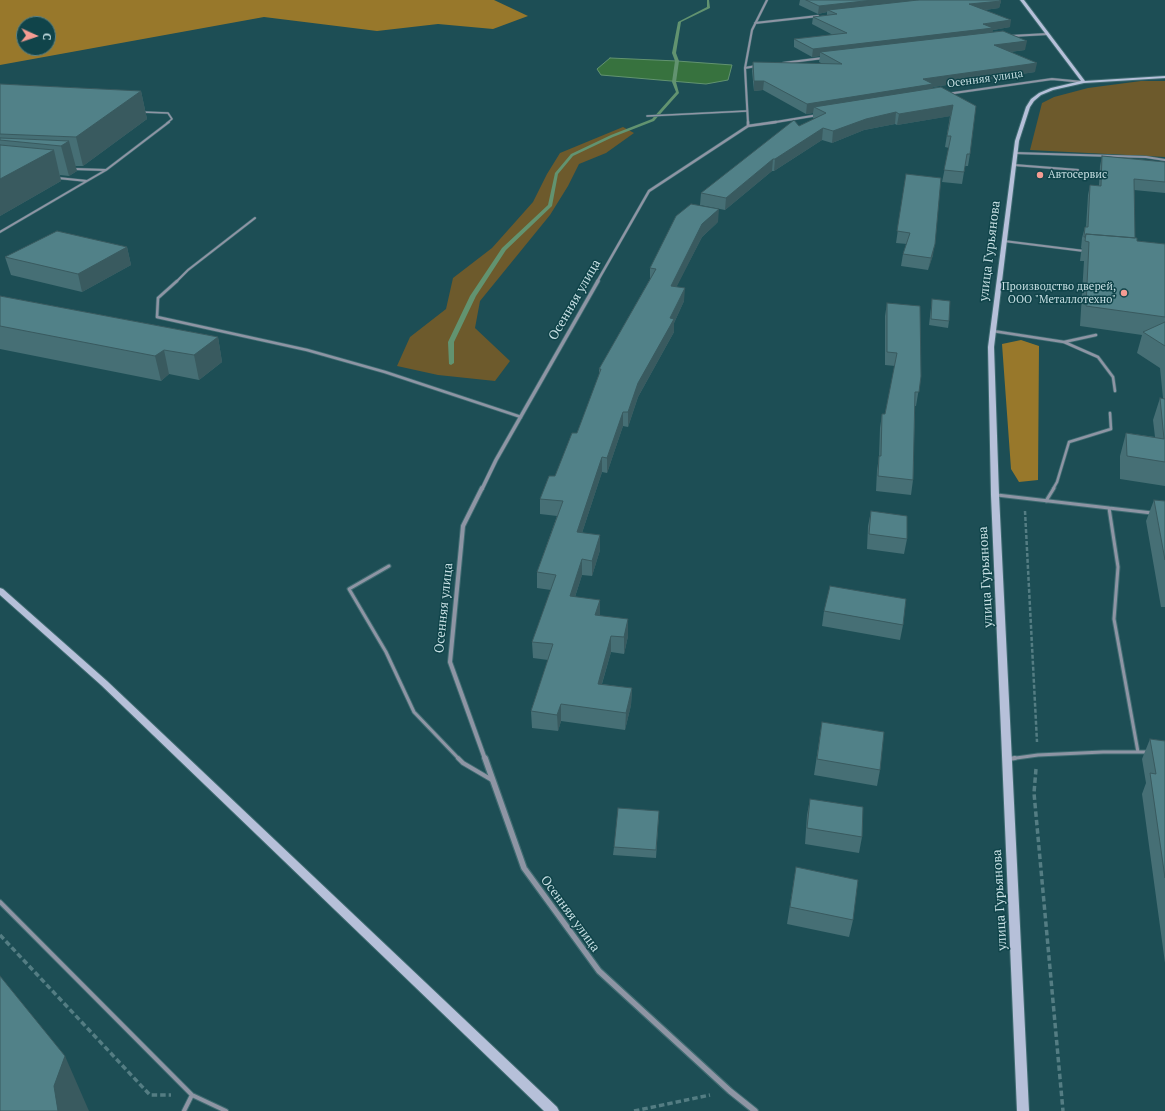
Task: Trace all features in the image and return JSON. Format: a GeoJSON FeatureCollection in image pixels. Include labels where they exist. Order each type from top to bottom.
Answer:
{"type":"FeatureCollection","features":[{"type":"Feature","properties":{"kind":"street"},"geometry":{"type":"LineString","coordinates":[[748,126],[745,68],[752,30],[767,0]]}},
{"type":"Feature","properties":{"kind":"street"},"geometry":{"type":"LineString","coordinates":[[1022,0],[1084,82]]}},
{"type":"Feature","properties":{"kind":"street"},"geometry":{"type":"LineString","coordinates":[[755,23],[824,15]]}},
{"type":"Feature","properties":{"kind":"street"},"geometry":{"type":"LineString","coordinates":[[1011,36],[1048,34]]}},
{"type":"Feature","properties":{"kind":"street"},"geometry":{"type":"LineString","coordinates":[[776,64],[823,58]]}},
{"type":"Feature","properties":{"kind":"street"},"geometry":{"type":"LineString","coordinates":[[745,68],[761,66]]}},
{"type":"Feature","properties":{"kind":"street","name":"улица Гурьянова"},"geometry":{"type":"LineString","coordinates":[[1023,1111],[995,495],[991,347],[1015,153],[1019,134],[1028,107],[1032,100],[1040,94],[1084,82],[1165,77]]}},
{"type":"Feature","properties":{"kind":"street","name":"Осенняя улица"},"geometry":{"type":"LineString","coordinates":[[944,94],[1052,79],[1084,82]]}},
{"type":"Feature","properties":{"kind":"street","name":"Осенняя улица"},"geometry":{"type":"LineString","coordinates":[[756,1111],[730,1091],[599,971],[524,868],[450,662],[463,526],[496,460],[649,191],[748,126],[818,114]]}},
{"type":"Feature","properties":{"kind":"street"},"geometry":{"type":"LineString","coordinates":[[0,591],[104,683],[553,1111]]}},
{"type":"Feature","properties":{"kind":"lane"},"geometry":{"type":"LineString","coordinates":[[647,116],[747,111]]}},
{"type":"Feature","properties":{"kind":"lane"},"geometry":{"type":"LineString","coordinates":[[0,232],[106,170],[172,119],[168,113],[136,112]]}},
{"type":"Feature","properties":{"kind":"lane"},"geometry":{"type":"LineString","coordinates":[[1015,153],[1146,157],[1165,160]]}},
{"type":"Feature","properties":{"kind":"lane"},"geometry":{"type":"LineString","coordinates":[[1014,165],[1078,170]]}},
{"type":"Feature","properties":{"kind":"lane"},"geometry":{"type":"LineString","coordinates":[[68,168],[106,170]]}},
{"type":"Feature","properties":{"kind":"lane"},"geometry":{"type":"LineString","coordinates":[[55,178],[87,181]]}},
{"type":"Feature","properties":{"kind":"lane"},"geometry":{"type":"LineString","coordinates":[[255,218],[188,270],[158,298],[157,317],[307,350],[385,372],[521,417]]}},
{"type":"Feature","properties":{"kind":"lane"},"geometry":{"type":"LineString","coordinates":[[1004,241],[1089,251]]}},
{"type":"Feature","properties":{"kind":"lane"},"geometry":{"type":"LineString","coordinates":[[993,331],[1064,342],[1098,357],[1113,377],[1115,391]]}},
{"type":"Feature","properties":{"kind":"lane"},"geometry":{"type":"LineString","coordinates":[[1064,342],[1096,335]]}},
{"type":"Feature","properties":{"kind":"lane"},"geometry":{"type":"LineString","coordinates":[[1046,501],[1057,482],[1069,442],[1112,429],[1110,413]]}},
{"type":"Feature","properties":{"kind":"lane"},"geometry":{"type":"LineString","coordinates":[[995,495],[1158,513]]}},
{"type":"Feature","properties":{"kind":"lane"},"geometry":{"type":"LineString","coordinates":[[1109,508],[1118,566],[1114,619],[1138,752]]}},
{"type":"Feature","properties":{"kind":"lane"},"geometry":{"type":"LineString","coordinates":[[389,566],[349,589],[386,652],[414,712],[463,763],[492,780]]}},
{"type":"Feature","properties":{"kind":"lane"},"geometry":{"type":"LineString","coordinates":[[1007,759],[1038,755],[1103,752],[1151,752]]}},
{"type":"Feature","properties":{"kind":"lane"},"geometry":{"type":"LineString","coordinates":[[0,902],[192,1095],[226,1111]]}},
{"type":"Feature","properties":{"kind":"lane"},"geometry":{"type":"LineString","coordinates":[[184,1111],[192,1095]]}},
{"type":"Feature","properties":{"kind":"path"},"geometry":{"type":"LineString","coordinates":[[1025,498],[1038,755],[1034,793],[1063,1111]]}},
{"type":"Feature","properties":{"kind":"path"},"geometry":{"type":"LineString","coordinates":[[0,935],[150,1095],[192,1095]]}},
{"type":"Feature","properties":{"kind":"path"},"geometry":{"type":"LineString","coordinates":[[634,1111],[730,1091]]}},
{"type":"Feature","properties":{"kind":"shaded area"},"geometry":{"type":"Polygon","coordinates":[[[0,0],[494,0],[528,16],[493,29],[438,24],[377,31],[264,17],[56,55],[56,16],[16,16],[16,56],[50,56],[0,65],[0,0]]]}},
{"type":"Feature","properties":{"kind":"shaded area"},"geometry":{"type":"Polygon","coordinates":[[[610,58],[732,65],[728,80],[706,84],[601,75],[597,69],[610,58]]]}},
{"type":"Feature","properties":{"kind":"shaded area"},"geometry":{"type":"Polygon","coordinates":[[[1141,81],[1165,81],[1165,157],[1030,150],[1042,103],[1054,97],[1088,88],[1141,81]]]}},
{"type":"Feature","properties":{"kind":"shaded area"},"geometry":{"type":"Polygon","coordinates":[[[623,127],[634,133],[606,153],[579,164],[568,186],[550,215],[480,301],[475,328],[510,361],[495,381],[438,375],[397,366],[410,337],[446,309],[453,278],[492,248],[533,202],[547,174],[560,153],[623,127]]]}},
{"type":"Feature","properties":{"kind":"shaded area"},"geometry":{"type":"Polygon","coordinates":[[[1021,340],[1039,346],[1038,480],[1019,482],[1011,469],[1002,344],[1021,340]]]}},
{"type":"Feature","properties":{"kind":"building"},"geometry":{"type":"Polygon","coordinates":[[[806,0],[873,0],[819,6],[806,0]]]}},
{"type":"Feature","properties":{"kind":"building"},"geometry":{"type":"Polygon","coordinates":[[[918,0],[999,0],[1001,1],[969,4],[1011,20],[983,24],[993,28],[813,49],[794,39],[847,33],[813,17],[837,14],[828,10],[918,0]]]}},
{"type":"Feature","properties":{"kind":"building"},"geometry":{"type":"Polygon","coordinates":[[[1003,31],[1027,41],[994,45],[1037,63],[923,79],[933,84],[807,104],[764,81],[754,81],[753,62],[842,64],[820,52],[1003,31]]]}},
{"type":"Feature","properties":{"kind":"building"},"geometry":{"type":"Polygon","coordinates":[[[0,84],[141,91],[76,137],[0,134],[0,84]]]}},
{"type":"Feature","properties":{"kind":"building"},"geometry":{"type":"Polygon","coordinates":[[[941,87],[976,106],[970,154],[967,154],[964,172],[944,170],[951,136],[947,136],[953,105],[899,114],[896,112],[866,119],[833,131],[823,128],[773,159],[726,198],[701,193],[794,120],[799,126],[826,113],[814,107],[941,87]]]}},
{"type":"Feature","properties":{"kind":"building"},"geometry":{"type":"Polygon","coordinates":[[[0,138],[69,141],[61,146],[0,140],[0,138]]]}},
{"type":"Feature","properties":{"kind":"building"},"geometry":{"type":"Polygon","coordinates":[[[0,145],[54,150],[0,179],[0,145]]]}},
{"type":"Feature","properties":{"kind":"building"},"geometry":{"type":"Polygon","coordinates":[[[1102,156],[1165,162],[1165,182],[1134,179],[1135,238],[1086,234],[1084,237],[1085,227],[1088,227],[1090,185],[1101,186],[1102,156]]]}},
{"type":"Feature","properties":{"kind":"building"},"geometry":{"type":"Polygon","coordinates":[[[906,174],[941,178],[935,244],[931,258],[903,254],[910,233],[897,231],[906,174]]]}},
{"type":"Feature","properties":{"kind":"building"},"geometry":{"type":"Polygon","coordinates":[[[691,204],[719,209],[702,224],[671,286],[685,288],[670,318],[674,319],[638,383],[628,412],[623,412],[607,458],[602,457],[577,532],[600,535],[592,561],[582,559],[570,596],[600,600],[595,615],[628,619],[624,637],[611,636],[598,684],[632,688],[626,713],[561,704],[557,715],[531,711],[553,644],[532,642],[556,575],[537,572],[563,501],[540,499],[549,476],[555,476],[572,433],[577,433],[601,369],[599,369],[656,269],[650,268],[676,216],[691,204]]]}},
{"type":"Feature","properties":{"kind":"building"},"geometry":{"type":"Polygon","coordinates":[[[57,231],[127,247],[78,274],[5,257],[57,231]]]}},
{"type":"Feature","properties":{"kind":"building","name":"Производство дверей, ООО \"Металлотехно\""},"geometry":{"type":"Polygon","coordinates":[[[1086,234],[1137,238],[1137,241],[1165,244],[1165,317],[1086,306],[1089,242],[1085,241],[1086,234]]]}},
{"type":"Feature","properties":{"kind":"building"},"geometry":{"type":"Polygon","coordinates":[[[0,296],[218,337],[194,355],[164,350],[155,356],[0,326],[0,296]]]}},
{"type":"Feature","properties":{"kind":"building"},"geometry":{"type":"Polygon","coordinates":[[[932,299],[950,301],[949,321],[931,319],[932,299]]]}},
{"type":"Feature","properties":{"kind":"building"},"geometry":{"type":"Polygon","coordinates":[[[887,303],[920,306],[921,376],[919,392],[915,392],[913,480],[878,476],[879,456],[881,456],[882,414],[885,414],[897,353],[887,352],[887,303]]]}},
{"type":"Feature","properties":{"kind":"building"},"geometry":{"type":"Polygon","coordinates":[[[1165,322],[1165,346],[1143,332],[1165,322]]]}},
{"type":"Feature","properties":{"kind":"building"},"geometry":{"type":"Polygon","coordinates":[[[1160,398],[1165,399],[1165,462],[1127,456],[1126,433],[1164,439],[1160,398]]]}},
{"type":"Feature","properties":{"kind":"building"},"geometry":{"type":"Polygon","coordinates":[[[1154,500],[1165,501],[1165,560],[1154,500]]]}},
{"type":"Feature","properties":{"kind":"building"},"geometry":{"type":"Polygon","coordinates":[[[871,511],[907,516],[907,539],[869,534],[871,511]]]}},
{"type":"Feature","properties":{"kind":"building"},"geometry":{"type":"Polygon","coordinates":[[[830,586],[906,599],[903,625],[824,611],[830,586]]]}},
{"type":"Feature","properties":{"kind":"building"},"geometry":{"type":"Polygon","coordinates":[[[822,722],[884,732],[880,770],[817,759],[822,722]]]}},
{"type":"Feature","properties":{"kind":"building"},"geometry":{"type":"Polygon","coordinates":[[[1150,739],[1165,741],[1165,878],[1150,773],[1156,774],[1150,739]]]}},
{"type":"Feature","properties":{"kind":"building"},"geometry":{"type":"Polygon","coordinates":[[[810,799],[863,807],[862,837],[807,828],[810,799]]]}},
{"type":"Feature","properties":{"kind":"building"},"geometry":{"type":"Polygon","coordinates":[[[618,808],[659,811],[656,850],[614,847],[618,808]]]}},
{"type":"Feature","properties":{"kind":"building"},"geometry":{"type":"Polygon","coordinates":[[[796,867],[858,880],[853,920],[790,907],[796,867]]]}},
{"type":"Feature","properties":{"kind":"building"},"geometry":{"type":"Polygon","coordinates":[[[0,976],[65,1056],[54,1086],[58,1111],[0,1111],[0,976]]]}},
{"type":"Feature","properties":{"kind":"waterway"},"geometry":{"type":"LineString","coordinates":[[451,363],[451,342],[473,296],[504,249],[550,205],[556,174],[572,155],[612,136],[653,120],[678,92],[674,82],[677,61],[674,53],[680,22],[709,7],[708,0]]}},
{"type":"Feature","properties":{"kind":"place","name":"Автосервис"},"geometry":{"type":"Point","coordinates":[1040,175]}},
{"type":"Feature","properties":{"kind":"place","name":"Производство дверей, ООО \"Металлотехно\""},"geometry":{"type":"Point","coordinates":[1124,293]}}]}
